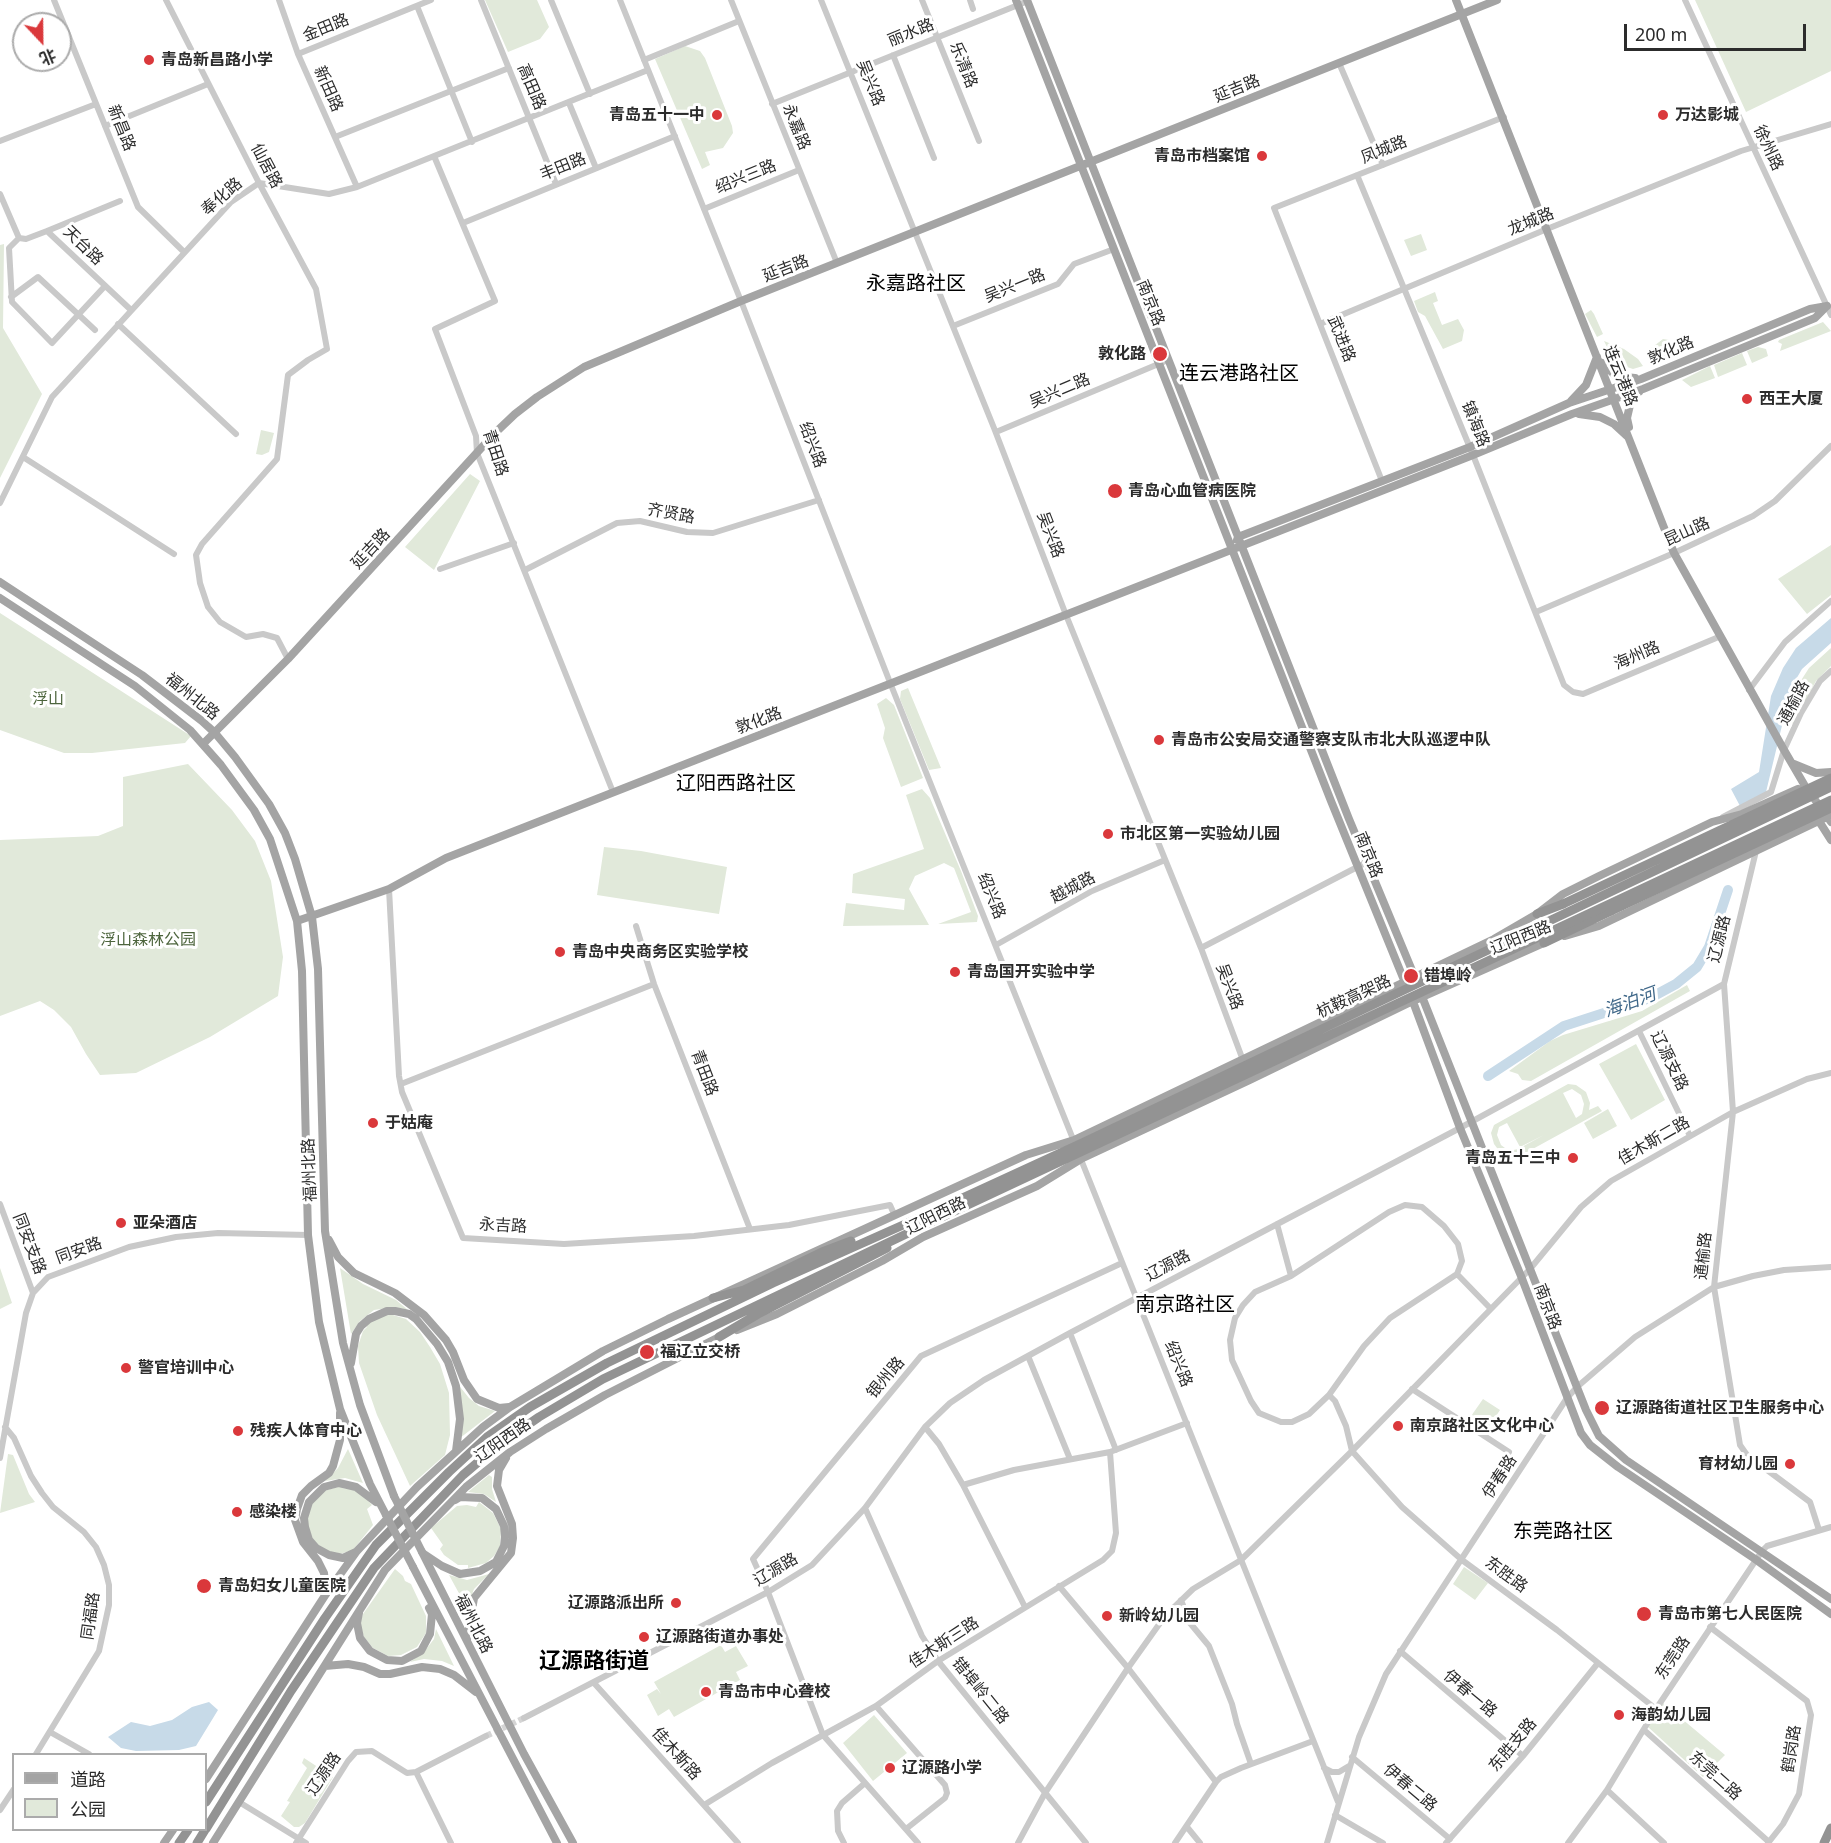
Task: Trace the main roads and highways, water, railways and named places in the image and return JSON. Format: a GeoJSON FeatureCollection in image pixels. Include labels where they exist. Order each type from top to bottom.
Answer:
{"type":"FeatureCollection","features":[{"type":"Feature","properties":{"kind":"highway"},"geometry":{"type":"LineString","coordinates":[[1537,914],[1563,904],[1831,775]]}},
{"type":"Feature","properties":{"kind":"highway","name":"杭鞍高架路"},"geometry":{"type":"LineString","coordinates":[[923,1221],[1082,1143],[1831,787]]}},
{"type":"Feature","properties":{"kind":"highway","name":"杭鞍高架路"},"geometry":{"type":"LineString","coordinates":[[923,1221],[1831,800]]}},
{"type":"Feature","properties":{"kind":"highway"},"geometry":{"type":"LineString","coordinates":[[1544,943],[1611,911],[1830,815]]}},
{"type":"Feature","properties":{"kind":"highway"},"geometry":{"type":"LineString","coordinates":[[718,1337],[758,1314],[869,1259],[923,1221]]}},
{"type":"Feature","properties":{"kind":"highway","name":"辽阳西路"},"geometry":{"type":"LineString","coordinates":[[207,1800],[325,1618],[376,1545],[448,1472],[487,1437],[530,1407],[607,1363],[773,1283],[899,1226],[923,1221]]}},
{"type":"Feature","properties":{"kind":"highway","name":"辽阳西路"},"geometry":{"type":"LineString","coordinates":[[207,1826],[291,1691],[374,1568],[463,1475],[497,1446],[539,1417],[603,1380],[923,1221]]}},
{"type":"Feature","properties":{"kind":"highway"},"geometry":{"type":"LineString","coordinates":[[713,1298],[744,1290],[822,1252],[899,1226]]}},
{"type":"Feature","properties":{"kind":"highway"},"geometry":{"type":"LineString","coordinates":[[1824,1843],[1831,1828]]}},
{"type":"Feature","properties":{"kind":"main road","name":"南京路"},"geometry":{"type":"LineString","coordinates":[[1028,0],[1238,537],[1594,1428],[1609,1446],[1626,1460],[1831,1599]]}},
{"type":"Feature","properties":{"kind":"main road","name":"连云港路"},"geometry":{"type":"LineString","coordinates":[[1456,0],[1674,553],[1751,694],[1805,786]]}},
{"type":"Feature","properties":{"kind":"main road","name":"延吉路"},"geometry":{"type":"LineString","coordinates":[[204,743],[288,659],[515,414],[560,381],[584,367],[741,301],[1497,0]]}},
{"type":"Feature","properties":{"kind":"main road","name":"南京路"},"geometry":{"type":"LineString","coordinates":[[1017,2],[1413,1001],[1460,1128],[1521,1276],[1581,1433],[1599,1453],[1755,1559],[1831,1614]]}},
{"type":"Feature","properties":{"kind":"main road","name":"敦化路"},"geometry":{"type":"LineString","coordinates":[[1238,537],[1470,447],[1569,403],[1641,379],[1810,309],[1829,306]]}},
{"type":"Feature","properties":{"kind":"main road","name":"敦化路"},"geometry":{"type":"LineString","coordinates":[[297,921],[389,889],[446,858],[1473,456],[1572,414],[1643,389],[1815,318],[1829,306]]}},
{"type":"Feature","properties":{"kind":"main road"},"geometry":{"type":"LineString","coordinates":[[1569,403],[1586,385],[1597,357],[1616,376],[1641,379]]}},
{"type":"Feature","properties":{"kind":"main road"},"geometry":{"type":"LineString","coordinates":[[1631,440],[1627,418],[1636,394],[1643,389]]}},
{"type":"Feature","properties":{"kind":"main road"},"geometry":{"type":"LineString","coordinates":[[1572,414],[1600,417],[1614,424],[1631,440]]}},
{"type":"Feature","properties":{"kind":"main road"},"geometry":{"type":"LineString","coordinates":[[1233,550],[1238,537]]}},
{"type":"Feature","properties":{"kind":"main road","name":"福州北路"},"geometry":{"type":"LineString","coordinates":[[0,582],[142,675],[215,733],[269,804],[285,833],[312,917],[318,969],[325,1231],[343,1343],[352,1382],[394,1496],[524,1754],[573,1843]]}},
{"type":"Feature","properties":{"kind":"main road","name":"福州北路"},"geometry":{"type":"LineString","coordinates":[[0,598],[135,686],[190,730],[204,743],[254,810],[270,839],[297,921],[302,971],[308,1235],[319,1322],[340,1409],[370,1484],[557,1843]]}},
{"type":"Feature","properties":{"kind":"main road"},"geometry":{"type":"LineString","coordinates":[[1792,764],[1816,773],[1831,775]]}},
{"type":"Feature","properties":{"kind":"main road","name":"辽阳西路"},"geometry":{"type":"LineString","coordinates":[[207,1777],[326,1594],[357,1551],[417,1487],[456,1450],[510,1407],[603,1351],[713,1298],[1026,1155],[1074,1140],[1494,939],[1537,914],[1563,894],[1712,822],[1831,775]]}},
{"type":"Feature","properties":{"kind":"main road"},"geometry":{"type":"LineString","coordinates":[[1805,786],[1830,815]]}},
{"type":"Feature","properties":{"kind":"main road"},"geometry":{"type":"LineString","coordinates":[[1805,786],[1818,821],[1831,840]]}},
{"type":"Feature","properties":{"kind":"main road","name":"辽阳西路"},"geometry":{"type":"LineString","coordinates":[[213,1843],[385,1570],[466,1487],[510,1452],[605,1395],[718,1337],[777,1314],[882,1261],[923,1237],[1036,1186],[1081,1159],[1413,1001],[1544,943],[1599,926],[1830,815]]}},
{"type":"Feature","properties":{"kind":"main road"},"geometry":{"type":"LineString","coordinates":[[325,1231],[338,1257],[350,1269],[403,1298],[432,1323],[449,1346],[464,1380],[477,1399],[499,1408],[510,1407]]}},
{"type":"Feature","properties":{"kind":"main road"},"geometry":{"type":"LineString","coordinates":[[352,1382],[351,1356],[356,1334],[361,1326],[377,1314],[387,1311],[409,1314],[430,1336],[448,1362],[459,1404],[460,1419],[456,1450]]}},
{"type":"Feature","properties":{"kind":"main road"},"geometry":{"type":"LineString","coordinates":[[326,1594],[324,1573],[303,1542],[295,1520],[302,1496],[310,1486],[329,1473],[333,1466],[340,1440],[340,1409]]}},
{"type":"Feature","properties":{"kind":"main road"},"geometry":{"type":"LineString","coordinates":[[467,1642],[474,1598],[483,1584],[499,1570],[511,1553],[512,1524],[502,1501],[497,1479],[510,1452]]}},
{"type":"Feature","properties":{"kind":"main road"},"geometry":{"type":"LineString","coordinates":[[357,1551],[343,1558],[324,1553],[312,1544],[306,1535],[304,1518],[313,1496],[331,1485],[348,1484],[374,1499],[386,1515]]}},
{"type":"Feature","properties":{"kind":"main road"},"geometry":{"type":"LineString","coordinates":[[422,1552],[442,1566],[460,1574],[480,1571],[496,1562],[504,1546],[505,1537],[504,1526],[496,1509],[482,1498],[460,1497],[451,1502]]}},
{"type":"Feature","properties":{"kind":"main road"},"geometry":{"type":"LineString","coordinates":[[360,1607],[357,1623],[360,1638],[370,1651],[387,1660],[402,1661],[421,1651],[430,1634],[432,1614],[413,1567]]}},
{"type":"Feature","properties":{"kind":"main road"},"geometry":{"type":"LineString","coordinates":[[325,1666],[348,1664],[364,1666],[380,1674],[422,1667],[440,1669],[454,1675],[479,1695]]}},
{"type":"Feature","properties":{"kind":"water"},"geometry":{"type":"Polygon","coordinates":[[[1831,618],[1831,643],[1802,669],[1791,688],[1766,792],[1740,806],[1731,789],[1759,772],[1771,696],[1783,668],[1796,648],[1831,618]]]}},
{"type":"Feature","properties":{"kind":"water"},"geometry":{"type":"Polygon","coordinates":[[[209,1702],[218,1710],[196,1746],[179,1750],[136,1751],[121,1748],[108,1737],[131,1722],[150,1726],[172,1720],[192,1707],[209,1702]]]}},
{"type":"Feature","properties":{"kind":"waterway","name":"海泊河"},"geometry":{"type":"LineString","coordinates":[[1488,1076],[1564,1026],[1650,998],[1676,984],[1697,967],[1709,947],[1728,890]]}},
{"type":"Feature","properties":{"kind":"tunnel"},"geometry":{"type":"LineString","coordinates":[[486,1736],[524,1718]]}},
{"type":"Feature","properties":{"kind":"place","name":"青岛新昌路小学"},"geometry":{"type":"Point","coordinates":[149,60]}},
{"type":"Feature","properties":{"kind":"place","name":"青岛五十一中"},"geometry":{"type":"Point","coordinates":[717,115]}},
{"type":"Feature","properties":{"kind":"place","name":"万达影城"},"geometry":{"type":"Point","coordinates":[1663,115]}},
{"type":"Feature","properties":{"kind":"place","name":"青岛市档案馆"},"geometry":{"type":"Point","coordinates":[1262,156]}},
{"type":"Feature","properties":{"kind":"place","name":"敦化路"},"geometry":{"type":"Point","coordinates":[1160,354]}},
{"type":"Feature","properties":{"kind":"place","name":"西王大厦"},"geometry":{"type":"Point","coordinates":[1747,399]}},
{"type":"Feature","properties":{"kind":"place","name":"青岛心血管病医院"},"geometry":{"type":"Point","coordinates":[1115,491]}},
{"type":"Feature","properties":{"kind":"place","name":"青岛市公安局交通警察支队市北大队巡逻中队"},"geometry":{"type":"Point","coordinates":[1159,740]}},
{"type":"Feature","properties":{"kind":"place","name":"市北区第一实验幼儿园"},"geometry":{"type":"Point","coordinates":[1108,834]}},
{"type":"Feature","properties":{"kind":"place","name":"青岛中央商务区实验学校"},"geometry":{"type":"Point","coordinates":[560,952]}},
{"type":"Feature","properties":{"kind":"place","name":"青岛国开实验中学"},"geometry":{"type":"Point","coordinates":[955,972]}},
{"type":"Feature","properties":{"kind":"place","name":"错埠岭"},"geometry":{"type":"Point","coordinates":[1411,976]}},
{"type":"Feature","properties":{"kind":"place","name":"于姑庵"},"geometry":{"type":"Point","coordinates":[373,1123]}},
{"type":"Feature","properties":{"kind":"place","name":"青岛五十三中"},"geometry":{"type":"Point","coordinates":[1573,1158]}},
{"type":"Feature","properties":{"kind":"place","name":"亚朵酒店"},"geometry":{"type":"Point","coordinates":[121,1223]}},
{"type":"Feature","properties":{"kind":"place","name":"福辽立交桥"},"geometry":{"type":"Point","coordinates":[647,1352]}},
{"type":"Feature","properties":{"kind":"place","name":"警官培训中心"},"geometry":{"type":"Point","coordinates":[126,1368]}},
{"type":"Feature","properties":{"kind":"place","name":"辽源路街道社区卫生服务中心"},"geometry":{"type":"Point","coordinates":[1602,1408]}},
{"type":"Feature","properties":{"kind":"place","name":"南京路社区文化中心"},"geometry":{"type":"Point","coordinates":[1398,1426]}},
{"type":"Feature","properties":{"kind":"place","name":"残疾人体育中心"},"geometry":{"type":"Point","coordinates":[238,1431]}},
{"type":"Feature","properties":{"kind":"place","name":"育材幼儿园"},"geometry":{"type":"Point","coordinates":[1790,1464]}},
{"type":"Feature","properties":{"kind":"place","name":"感染楼"},"geometry":{"type":"Point","coordinates":[237,1512]}},
{"type":"Feature","properties":{"kind":"place","name":"青岛妇女儿童医院"},"geometry":{"type":"Point","coordinates":[204,1586]}},
{"type":"Feature","properties":{"kind":"place","name":"辽源路派出所"},"geometry":{"type":"Point","coordinates":[676,1603]}},
{"type":"Feature","properties":{"kind":"place","name":"青岛市第七人民医院"},"geometry":{"type":"Point","coordinates":[1644,1614]}},
{"type":"Feature","properties":{"kind":"place","name":"新岭幼儿园"},"geometry":{"type":"Point","coordinates":[1107,1616]}},
{"type":"Feature","properties":{"kind":"place","name":"辽源路街道办事处"},"geometry":{"type":"Point","coordinates":[644,1637]}},
{"type":"Feature","properties":{"kind":"place","name":"青岛市中心聋校"},"geometry":{"type":"Point","coordinates":[706,1692]}},
{"type":"Feature","properties":{"kind":"place","name":"海韵幼儿园"},"geometry":{"type":"Point","coordinates":[1619,1715]}},
{"type":"Feature","properties":{"kind":"place","name":"辽源路小学"},"geometry":{"type":"Point","coordinates":[890,1768]}},
{"type":"Feature","properties":{"kind":"district","name":"永嘉路社区"},"geometry":{"type":"Point","coordinates":[916,284]}},
{"type":"Feature","properties":{"kind":"district","name":"连云港路社区"},"geometry":{"type":"Point","coordinates":[1239,374]}},
{"type":"Feature","properties":{"kind":"district","name":"辽阳西路社区"},"geometry":{"type":"Point","coordinates":[736,784]}},
{"type":"Feature","properties":{"kind":"district","name":"南京路社区"},"geometry":{"type":"Point","coordinates":[1185,1305]}},
{"type":"Feature","properties":{"kind":"district","name":"东莞路社区"},"geometry":{"type":"Point","coordinates":[1563,1532]}},
{"type":"Feature","properties":{"kind":"district","name":"辽源路街道"},"geometry":{"type":"Point","coordinates":[594,1662]}},
{"type":"Feature","properties":{"kind":"park label","name":"浮山"},"geometry":{"type":"Point","coordinates":[48,699]}},
{"type":"Feature","properties":{"kind":"park label","name":"浮山森林公园"},"geometry":{"type":"Point","coordinates":[148,940]}}]}
